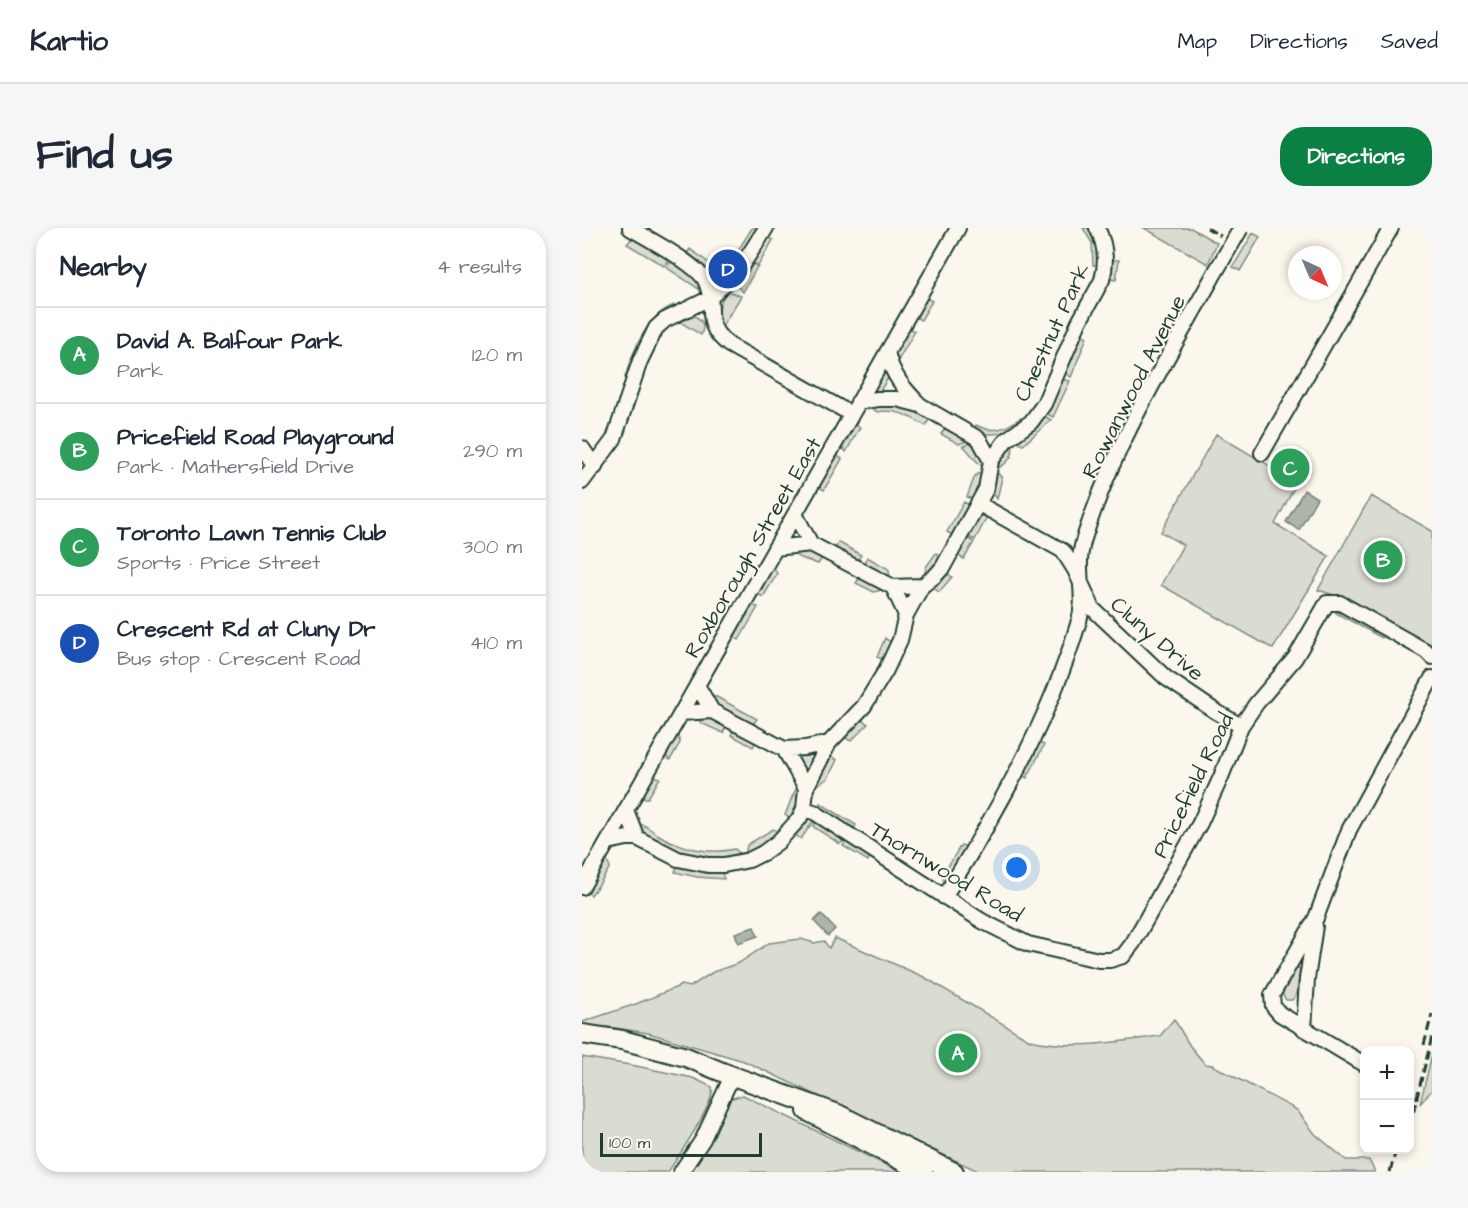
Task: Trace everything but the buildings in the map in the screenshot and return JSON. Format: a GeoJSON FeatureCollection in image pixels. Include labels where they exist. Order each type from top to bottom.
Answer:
{"type":"FeatureCollection","features":[{"type":"Feature","properties":{"kind":"main road"},"geometry":{"type":"LineString","coordinates":[[582,1034],[622,1040],[686,1057],[838,1114],[954,1172]]}},
{"type":"Feature","properties":{"kind":"main road"},"geometry":{"type":"LineString","coordinates":[[582,1047],[727,1074]]}},
{"type":"Feature","properties":{"kind":"main road"},"geometry":{"type":"LineString","coordinates":[[770,1089],[834,1127],[922,1172]]}},
{"type":"Feature","properties":{"kind":"street"},"geometry":{"type":"LineString","coordinates":[[630,228],[663,247],[702,275],[710,298],[710,319],[717,336],[729,345],[854,408],[878,399],[897,399],[920,405],[979,440],[991,461]]}},
{"type":"Feature","properties":{"kind":"street"},"geometry":{"type":"LineString","coordinates":[[582,482],[610,446],[618,430],[640,361],[656,328],[665,320],[710,298],[741,267],[766,228]]}},
{"type":"Feature","properties":{"kind":"street","name":"Roxborough Street East"},"geometry":{"type":"LineString","coordinates":[[582,887],[958,228]]}},
{"type":"Feature","properties":{"kind":"street","name":"Chestnut Park"},"geometry":{"type":"LineString","coordinates":[[637,838],[678,859],[708,865],[749,860],[774,846],[792,829],[804,808],[806,788],[829,743],[852,720],[873,692],[900,640],[906,615],[922,586],[943,567],[979,504],[986,489],[991,461],[1006,440],[1031,422],[1044,404],[1074,332],[1102,280],[1106,262],[1105,251],[1097,228]]}},
{"type":"Feature","properties":{"kind":"street","name":"Rowanwood Avenue"},"geometry":{"type":"LineString","coordinates":[[945,897],[993,814],[1046,710],[1078,626],[1082,610],[1080,564],[1083,543],[1112,467],[1134,419],[1240,228]]}},
{"type":"Feature","properties":{"kind":"street"},"geometry":{"type":"LineString","coordinates":[[1262,453],[1391,228]]}},
{"type":"Feature","properties":{"kind":"street"},"geometry":{"type":"LineString","coordinates":[[887,352],[894,375],[920,405]]}},
{"type":"Feature","properties":{"kind":"street"},"geometry":{"type":"LineString","coordinates":[[979,440],[1006,440]]}},
{"type":"Feature","properties":{"kind":"street"},"geometry":{"type":"LineString","coordinates":[[582,448],[595,467]]}},
{"type":"Feature","properties":{"kind":"street","name":"Cluny Drive"},"geometry":{"type":"LineString","coordinates":[[979,504],[1063,551],[1075,570],[1093,609],[1144,659],[1190,695],[1241,726]]}},
{"type":"Feature","properties":{"kind":"street"},"geometry":{"type":"LineString","coordinates":[[795,514],[811,544]]}},
{"type":"Feature","properties":{"kind":"street"},"geometry":{"type":"LineString","coordinates":[[776,548],[811,544],[893,587],[922,586]]}},
{"type":"Feature","properties":{"kind":"street"},"geometry":{"type":"LineString","coordinates":[[893,587],[906,615]]}},
{"type":"Feature","properties":{"kind":"street","name":"Pricefield Road"},"geometry":{"type":"LineString","coordinates":[[1110,960],[1123,956],[1133,944],[1200,823],[1241,726],[1256,704],[1295,658],[1327,603],[1335,602],[1426,651],[1432,657]]}},
{"type":"Feature","properties":{"kind":"street"},"geometry":{"type":"LineString","coordinates":[[1360,1061],[1275,1010],[1272,994],[1316,918],[1349,830],[1432,678]]}},
{"type":"Feature","properties":{"kind":"street"},"geometry":{"type":"LineString","coordinates":[[698,685],[712,711]]}},
{"type":"Feature","properties":{"kind":"street"},"geometry":{"type":"LineString","coordinates":[[681,713],[712,711],[784,749],[829,743]]}},
{"type":"Feature","properties":{"kind":"street"},"geometry":{"type":"LineString","coordinates":[[784,749],[806,788]]}},
{"type":"Feature","properties":{"kind":"street","name":"Thornwood Road"},"geometry":{"type":"LineString","coordinates":[[804,808],[814,812],[982,921],[1028,944],[1084,958],[1110,960]]}},
{"type":"Feature","properties":{"kind":"street"},"geometry":{"type":"LineString","coordinates":[[608,842],[637,838],[626,810]]}},
{"type":"Feature","properties":{"kind":"street"},"geometry":{"type":"LineString","coordinates":[[1304,1029],[1306,979],[1316,918]]}},
{"type":"Feature","properties":{"kind":"street"},"geometry":{"type":"LineString","coordinates":[[681,1172],[703,1139],[727,1074]]}},
{"type":"Feature","properties":{"kind":"shaded area"},"geometry":{"type":"Polygon","coordinates":[[[752,228],[760,228],[736,263],[732,260],[752,228]]]}},
{"type":"Feature","properties":{"kind":"shaded area"},"geometry":{"type":"Polygon","coordinates":[[[1083,228],[1090,228],[1095,237],[1099,265],[1093,265],[1092,243],[1083,228]]]}},
{"type":"Feature","properties":{"kind":"shaded area"},"geometry":{"type":"Polygon","coordinates":[[[1144,228],[1191,228],[1217,243],[1208,264],[1144,228]]]}},
{"type":"Feature","properties":{"kind":"shaded area"},"geometry":{"type":"Polygon","coordinates":[[[1253,233],[1260,237],[1240,271],[1233,267],[1253,233]]]}},
{"type":"Feature","properties":{"kind":"shaded area"},"geometry":{"type":"Polygon","coordinates":[[[633,237],[670,259],[664,266],[627,244],[633,237]]]}},
{"type":"Feature","properties":{"kind":"shaded area"},"geometry":{"type":"Polygon","coordinates":[[[767,237],[773,240],[758,266],[753,262],[767,237]]]}},
{"type":"Feature","properties":{"kind":"shaded area"},"geometry":{"type":"Polygon","coordinates":[[[690,249],[709,263],[712,274],[686,255],[690,249]]]}},
{"type":"Feature","properties":{"kind":"shaded area"},"geometry":{"type":"Polygon","coordinates":[[[672,260],[697,279],[699,289],[666,267],[672,260]]]}},
{"type":"Feature","properties":{"kind":"shaded area"},"geometry":{"type":"Polygon","coordinates":[[[1111,260],[1119,260],[1116,280],[1108,279],[1111,260]]]}},
{"type":"Feature","properties":{"kind":"shaded area"},"geometry":{"type":"Polygon","coordinates":[[[752,263],[757,267],[743,292],[735,284],[752,263]]]}},
{"type":"Feature","properties":{"kind":"shaded area"},"geometry":{"type":"Polygon","coordinates":[[[728,291],[741,296],[721,328],[719,308],[728,291]]]}},
{"type":"Feature","properties":{"kind":"shaded area"},"geometry":{"type":"Polygon","coordinates":[[[926,298],[932,301],[921,320],[915,317],[926,298]]]}},
{"type":"Feature","properties":{"kind":"shaded area"},"geometry":{"type":"Polygon","coordinates":[[[674,305],[679,306],[629,379],[625,377],[632,356],[648,326],[664,310],[674,305]]]}},
{"type":"Feature","properties":{"kind":"shaded area"},"geometry":{"type":"Polygon","coordinates":[[[695,316],[702,324],[701,335],[680,322],[695,316]]]}},
{"type":"Feature","properties":{"kind":"shaded area"},"geometry":{"type":"Polygon","coordinates":[[[908,328],[915,331],[895,366],[895,352],[908,328]]]}},
{"type":"Feature","properties":{"kind":"shaded area"},"geometry":{"type":"Polygon","coordinates":[[[1080,333],[1087,337],[1071,377],[1064,372],[1080,333]]]}},
{"type":"Feature","properties":{"kind":"shaded area"},"geometry":{"type":"Polygon","coordinates":[[[885,369],[890,375],[878,394],[869,395],[885,369]]]}},
{"type":"Feature","properties":{"kind":"shaded area"},"geometry":{"type":"Polygon","coordinates":[[[1062,379],[1070,381],[1053,417],[1045,413],[1062,379]]]}},
{"type":"Feature","properties":{"kind":"shaded area"},"geometry":{"type":"Polygon","coordinates":[[[888,403],[907,407],[929,419],[926,426],[903,414],[874,410],[876,404],[888,403]]]}},
{"type":"Feature","properties":{"kind":"shaded area"},"geometry":{"type":"Polygon","coordinates":[[[1044,416],[1051,420],[1023,445],[1015,441],[1029,432],[1044,416]]]}},
{"type":"Feature","properties":{"kind":"shaded area"},"geometry":{"type":"Polygon","coordinates":[[[1020,418],[1024,420],[1000,433],[988,434],[974,430],[976,425],[993,430],[999,429],[1020,418]]]}},
{"type":"Feature","properties":{"kind":"shaded area"},"geometry":{"type":"Polygon","coordinates":[[[854,423],[860,427],[846,452],[841,446],[854,423]]]}},
{"type":"Feature","properties":{"kind":"shaded area"},"geometry":{"type":"Polygon","coordinates":[[[946,427],[970,440],[959,444],[941,434],[946,427]]]}},
{"type":"Feature","properties":{"kind":"shaded area"},"geometry":{"type":"Polygon","coordinates":[[[1216,434],[1297,482],[1275,524],[1329,556],[1273,649],[1161,585],[1183,545],[1161,532],[1216,434]]]}},
{"type":"Feature","properties":{"kind":"shaded area"},"geometry":{"type":"Polygon","coordinates":[[[972,443],[982,457],[984,467],[963,446],[972,443]]]}},
{"type":"Feature","properties":{"kind":"shaded area"},"geometry":{"type":"Polygon","coordinates":[[[1012,444],[1013,449],[1009,459],[997,469],[1003,454],[1012,444]]]}},
{"type":"Feature","properties":{"kind":"shaded area"},"geometry":{"type":"Polygon","coordinates":[[[838,456],[842,459],[824,490],[819,487],[838,456]]]}},
{"type":"Feature","properties":{"kind":"shaded area"},"geometry":{"type":"Polygon","coordinates":[[[984,470],[983,479],[974,500],[967,497],[975,476],[984,470]]]}},
{"type":"Feature","properties":{"kind":"shaded area"},"geometry":{"type":"Polygon","coordinates":[[[996,471],[1002,478],[997,499],[991,490],[996,471]]]}},
{"type":"Feature","properties":{"kind":"shaded area"},"geometry":{"type":"Polygon","coordinates":[[[1304,490],[1317,498],[1299,530],[1286,522],[1304,490]]]}},
{"type":"Feature","properties":{"kind":"shaded area"},"geometry":{"type":"Polygon","coordinates":[[[1371,496],[1432,531],[1432,648],[1347,599],[1318,590],[1371,496]]]}},
{"type":"Feature","properties":{"kind":"shaded area"},"geometry":{"type":"Polygon","coordinates":[[[964,502],[971,506],[952,535],[947,532],[964,502]]]}},
{"type":"Feature","properties":{"kind":"shaded area"},"geometry":{"type":"Polygon","coordinates":[[[980,514],[988,515],[975,540],[967,536],[980,514]]]}},
{"type":"Feature","properties":{"kind":"shaded area"},"geometry":{"type":"Polygon","coordinates":[[[966,537],[974,542],[964,559],[956,555],[966,537]]]}},
{"type":"Feature","properties":{"kind":"shaded area"},"geometry":{"type":"Polygon","coordinates":[[[838,542],[861,555],[857,562],[835,551],[838,542]]]}},
{"type":"Feature","properties":{"kind":"shaded area"},"geometry":{"type":"Polygon","coordinates":[[[792,551],[803,551],[823,557],[818,564],[798,557],[792,551]]]}},
{"type":"Feature","properties":{"kind":"shaded area"},"geometry":{"type":"Polygon","coordinates":[[[936,553],[943,558],[924,578],[926,567],[936,553]]]}},
{"type":"Feature","properties":{"kind":"shaded area"},"geometry":{"type":"Polygon","coordinates":[[[867,557],[887,568],[890,578],[863,565],[867,557]]]}},
{"type":"Feature","properties":{"kind":"shaded area"},"geometry":{"type":"Polygon","coordinates":[[[773,566],[777,574],[763,597],[757,594],[773,566]]]}},
{"type":"Feature","properties":{"kind":"shaded area"},"geometry":{"type":"Polygon","coordinates":[[[946,573],[952,577],[939,592],[932,587],[946,573]]]}},
{"type":"Feature","properties":{"kind":"shaded area"},"geometry":{"type":"Polygon","coordinates":[[[861,576],[885,589],[874,592],[856,583],[861,576]]]}},
{"type":"Feature","properties":{"kind":"shaded area"},"geometry":{"type":"Polygon","coordinates":[[[751,605],[758,607],[739,640],[733,636],[751,605]]]}},
{"type":"Feature","properties":{"kind":"shaded area"},"geometry":{"type":"Polygon","coordinates":[[[1338,610],[1384,635],[1382,638],[1336,613],[1338,610]]]}},
{"type":"Feature","properties":{"kind":"shaded area"},"geometry":{"type":"Polygon","coordinates":[[[885,638],[893,644],[885,660],[877,657],[885,638]]]}},
{"type":"Feature","properties":{"kind":"shaded area"},"geometry":{"type":"Polygon","coordinates":[[[713,695],[757,719],[752,725],[716,706],[709,696],[713,695]]]}},
{"type":"Feature","properties":{"kind":"shaded area"},"geometry":{"type":"Polygon","coordinates":[[[708,717],[726,726],[723,733],[701,723],[697,718],[708,717]]]}},
{"type":"Feature","properties":{"kind":"shaded area"},"geometry":{"type":"Polygon","coordinates":[[[860,719],[868,724],[851,741],[844,737],[860,719]]]}},
{"type":"Feature","properties":{"kind":"shaded area"},"geometry":{"type":"Polygon","coordinates":[[[734,729],[756,740],[753,747],[731,735],[734,729]]]}},
{"type":"Feature","properties":{"kind":"shaded area"},"geometry":{"type":"Polygon","coordinates":[[[677,733],[680,743],[670,760],[664,755],[677,733]]]}},
{"type":"Feature","properties":{"kind":"shaded area"},"geometry":{"type":"Polygon","coordinates":[[[1038,742],[1044,745],[1027,778],[1021,775],[1038,742]]]}},
{"type":"Feature","properties":{"kind":"shaded area"},"geometry":{"type":"Polygon","coordinates":[[[819,750],[806,779],[791,751],[819,750]]]}},
{"type":"Feature","properties":{"kind":"shaded area"},"geometry":{"type":"Polygon","coordinates":[[[830,756],[837,760],[828,778],[816,786],[830,756]]]}},
{"type":"Feature","properties":{"kind":"shaded area"},"geometry":{"type":"Polygon","coordinates":[[[654,776],[660,778],[648,798],[641,798],[654,776]]]}},
{"type":"Feature","properties":{"kind":"shaded area"},"geometry":{"type":"Polygon","coordinates":[[[798,787],[798,802],[792,820],[785,815],[798,787]]]}},
{"type":"Feature","properties":{"kind":"shaded area"},"geometry":{"type":"Polygon","coordinates":[[[820,803],[856,825],[852,831],[819,809],[820,803]]]}},
{"type":"Feature","properties":{"kind":"shaded area"},"geometry":{"type":"Polygon","coordinates":[[[814,820],[801,839],[794,834],[804,822],[814,820]]]}},
{"type":"Feature","properties":{"kind":"shaded area"},"geometry":{"type":"Polygon","coordinates":[[[816,820],[845,839],[840,844],[815,828],[813,826],[816,820]]]}},
{"type":"Feature","properties":{"kind":"shaded area"},"geometry":{"type":"Polygon","coordinates":[[[636,824],[645,826],[666,839],[695,849],[725,851],[735,849],[743,856],[718,859],[682,854],[660,845],[636,824]]]}},
{"type":"Feature","properties":{"kind":"shaded area"},"geometry":{"type":"Polygon","coordinates":[[[773,829],[780,833],[767,844],[745,855],[747,845],[773,829]]]}},
{"type":"Feature","properties":{"kind":"shaded area"},"geometry":{"type":"Polygon","coordinates":[[[846,840],[870,856],[868,861],[843,846],[846,840]]]}},
{"type":"Feature","properties":{"kind":"shaded area"},"geometry":{"type":"Polygon","coordinates":[[[961,845],[968,847],[947,879],[943,879],[944,873],[961,845]]]}},
{"type":"Feature","properties":{"kind":"shaded area"},"geometry":{"type":"Polygon","coordinates":[[[606,858],[610,867],[591,895],[586,892],[606,858]]]}},
{"type":"Feature","properties":{"kind":"shaded area"},"geometry":{"type":"Polygon","coordinates":[[[678,864],[721,871],[724,879],[697,877],[675,872],[678,864]]]}},
{"type":"Feature","properties":{"kind":"shaded area"},"geometry":{"type":"Polygon","coordinates":[[[821,914],[835,929],[828,936],[814,921],[821,914]]]}},
{"type":"Feature","properties":{"kind":"shaded area"},"geometry":{"type":"Polygon","coordinates":[[[754,927],[758,936],[738,943],[735,933],[754,927]]]}},
{"type":"Feature","properties":{"kind":"shaded area"},"geometry":{"type":"Polygon","coordinates":[[[835,938],[924,977],[1030,1040],[1078,1045],[1160,1036],[1174,1019],[1190,1046],[1205,1064],[1212,1065],[1297,1110],[1315,1134],[1346,1160],[1369,1160],[1375,1172],[980,1172],[744,1061],[648,1033],[582,1025],[582,1022],[636,1004],[682,985],[690,987],[713,972],[739,963],[769,943],[801,939],[814,943],[824,941],[829,948],[835,938]]]}},
{"type":"Feature","properties":{"kind":"shaded area"},"geometry":{"type":"Polygon","coordinates":[[[1296,967],[1300,969],[1297,994],[1292,1000],[1286,1000],[1282,993],[1296,967]]]}},
{"type":"Feature","properties":{"kind":"shaded area"},"geometry":{"type":"Polygon","coordinates":[[[1432,1054],[1432,1090],[1420,1104],[1432,1054]]]}},
{"type":"Feature","properties":{"kind":"shaded area"},"geometry":{"type":"Polygon","coordinates":[[[582,1057],[693,1078],[712,1087],[712,1094],[703,1116],[668,1172],[582,1172],[582,1057]]]}},
{"type":"Feature","properties":{"kind":"shaded area"},"geometry":{"type":"Polygon","coordinates":[[[743,1095],[900,1172],[691,1172],[731,1097],[743,1095]]]}},
{"type":"Feature","properties":{"kind":"railway"},"geometry":{"type":"LineString","coordinates":[[1207,228],[1221,236]]}},
{"type":"Feature","properties":{"kind":"railway"},"geometry":{"type":"LineString","coordinates":[[1424,1045],[1432,1014]]}},
{"type":"Feature","properties":{"kind":"railway"},"geometry":{"type":"LineString","coordinates":[[1414,1109],[1432,1037]]}},
{"type":"Feature","properties":{"kind":"railway"},"geometry":{"type":"LineString","coordinates":[[1390,1172],[1395,1154]]}},
{"type":"Feature","properties":{"kind":"place","name":"Crescent Rd at Cluny Dr"},"geometry":{"type":"Point","coordinates":[728,269]}},
{"type":"Feature","properties":{"kind":"place","name":"Toronto Lawn Tennis Club"},"geometry":{"type":"Point","coordinates":[1290,468]}},
{"type":"Feature","properties":{"kind":"place","name":"Pricefield Road Playground"},"geometry":{"type":"Point","coordinates":[1383,560]}},
{"type":"Feature","properties":{"kind":"place","name":"David A. Balfour Park"},"geometry":{"type":"Point","coordinates":[958,1053]}}]}
